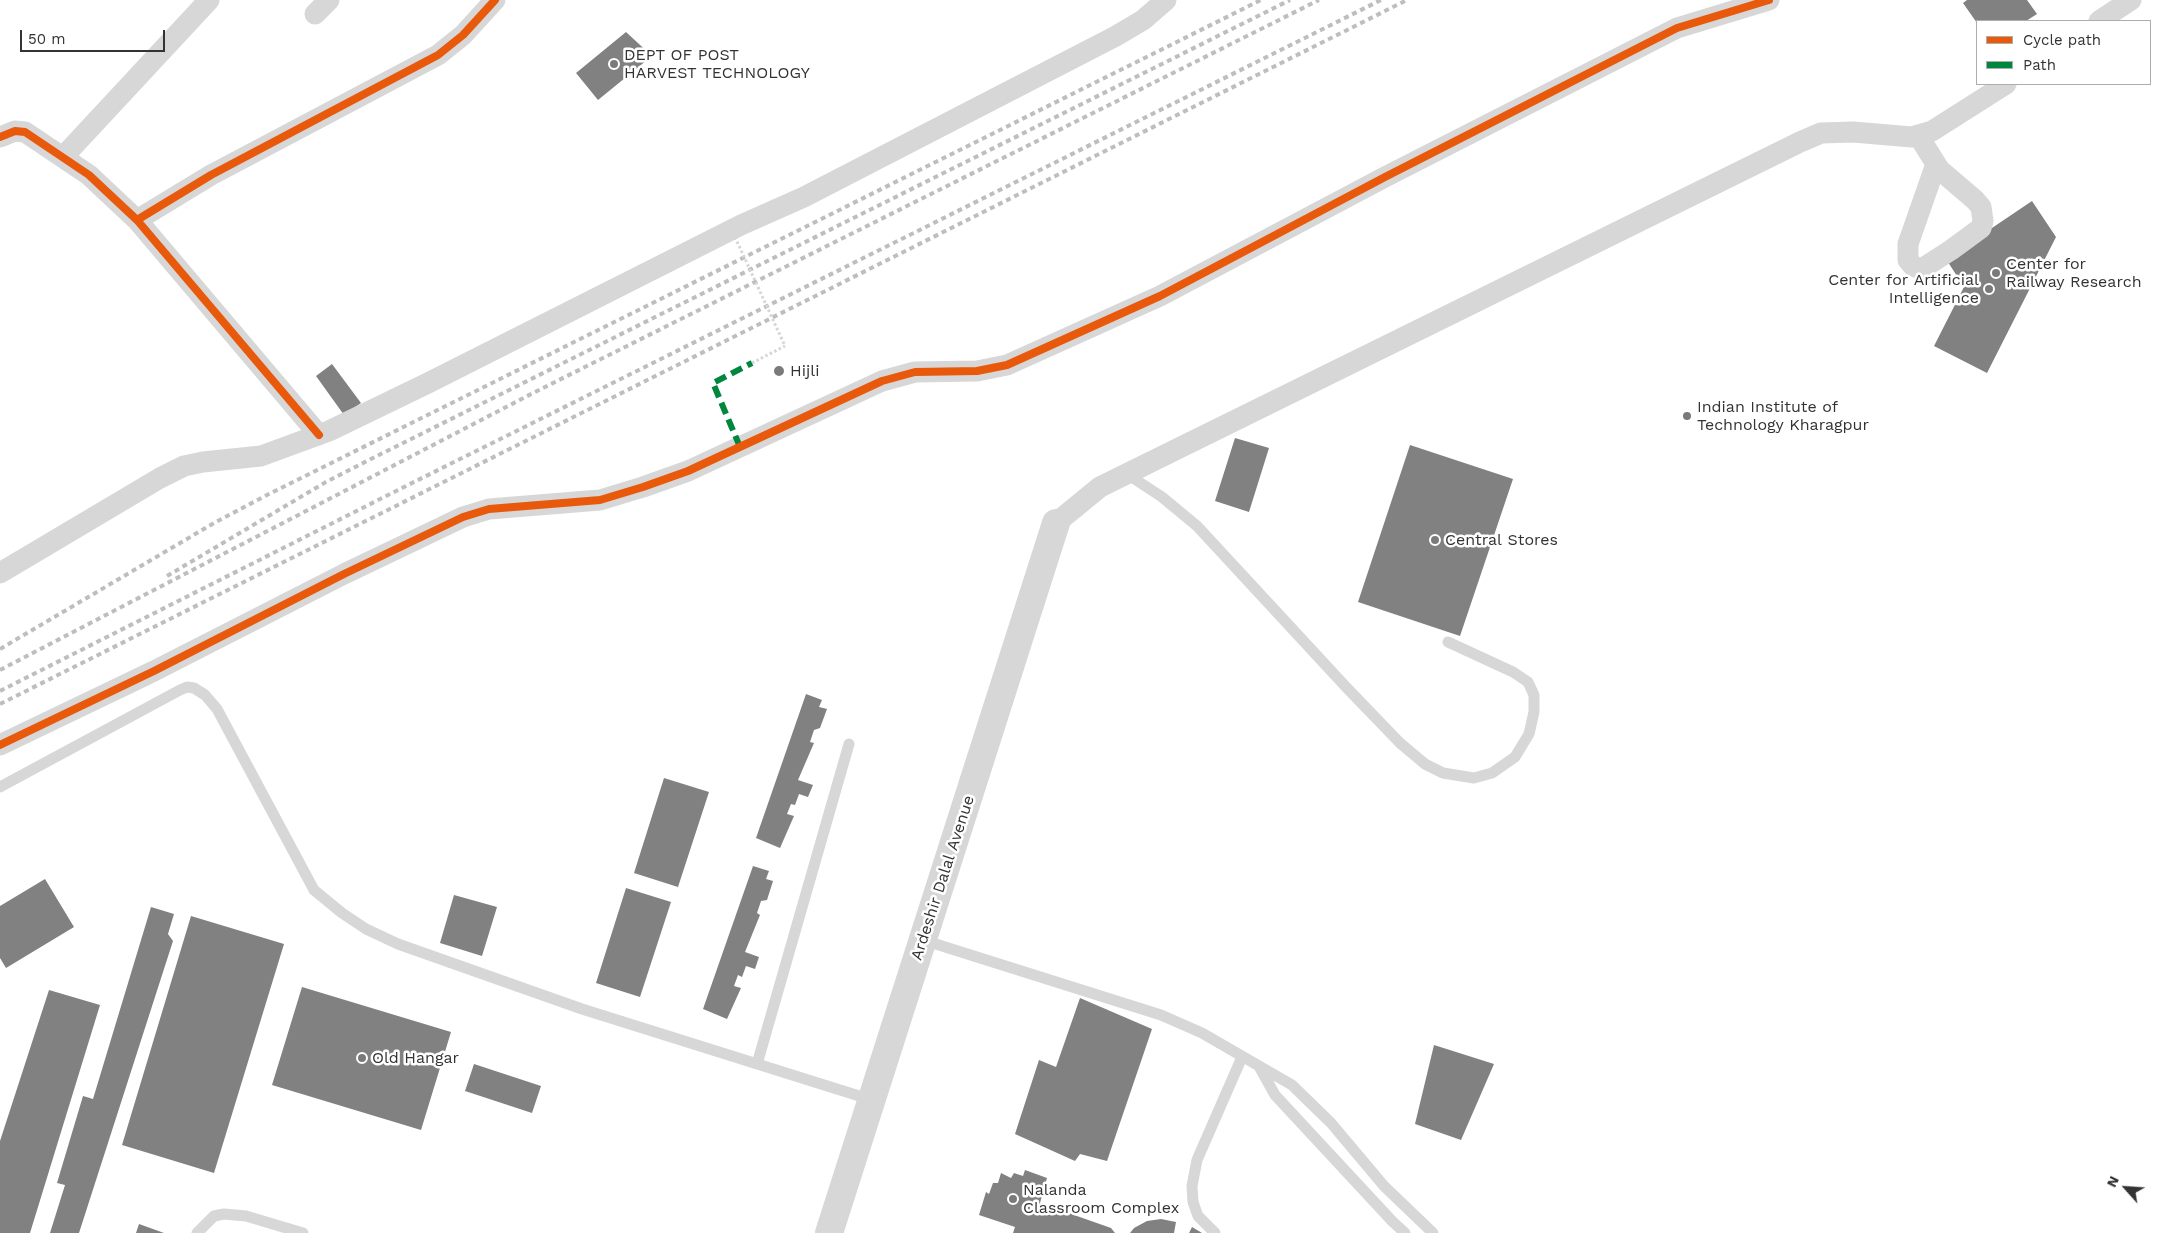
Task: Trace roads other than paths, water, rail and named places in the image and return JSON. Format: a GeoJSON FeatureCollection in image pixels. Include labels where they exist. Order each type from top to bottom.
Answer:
{"type":"FeatureCollection","features":[{"type":"Feature","properties":{"kind":"street"},"geometry":{"type":"LineString","coordinates":[[137,220],[211,175],[438,56],[463,35],[495,0]]}},
{"type":"Feature","properties":{"kind":"street"},"geometry":{"type":"LineString","coordinates":[[0,573],[160,478],[184,466],[203,462],[261,456],[319,435],[428,384],[741,226],[813,192],[1116,36],[1143,20],[1166,0]]}},
{"type":"Feature","properties":{"kind":"street"},"geometry":{"type":"LineString","coordinates":[[0,745],[154,671],[344,574],[463,518],[489,509],[600,500],[688,471],[882,381],[915,372],[977,371],[1007,365],[1160,296],[1385,177],[1677,28],[1769,0]]}},
{"type":"Feature","properties":{"kind":"street"},"geometry":{"type":"LineString","coordinates":[[2101,20],[2131,0]]}},
{"type":"Feature","properties":{"kind":"street"},"geometry":{"type":"LineString","coordinates":[[63,157],[198,4]]}},
{"type":"Feature","properties":{"kind":"street"},"geometry":{"type":"LineString","coordinates":[[1056,522],[1100,487],[1800,142],[1821,133],[1853,132],[1912,137],[1932,131],[2004,85]]}},
{"type":"Feature","properties":{"kind":"street"},"geometry":{"type":"LineString","coordinates":[[0,137],[15,131],[25,132],[88,175],[137,220],[319,435]]}},
{"type":"Feature","properties":{"kind":"street"},"geometry":{"type":"LineString","coordinates":[[1918,135],[1940,170],[1981,206],[1983,221],[1981,228],[1951,250],[1923,268],[1918,268],[1913,266],[1908,260],[1908,244],[1936,164]]}},
{"type":"Feature","properties":{"kind":"street","name":"Ardeshir Dalal Avenue"},"geometry":{"type":"LineString","coordinates":[[829,1233],[1056,522]]}},
{"type":"Feature","properties":{"kind":"lane"},"geometry":{"type":"LineString","coordinates":[[1127,474],[1162,497],[1197,526],[1346,687],[1400,742],[1425,764],[1443,773],[1474,778],[1492,773],[1515,757],[1529,734],[1534,712],[1534,695],[1528,682],[1512,672],[1448,642]]}},
{"type":"Feature","properties":{"kind":"lane"},"geometry":{"type":"LineString","coordinates":[[0,787],[180,690],[187,687],[194,688],[218,709],[314,890],[342,913],[366,929],[414,950],[582,1009],[872,1100]]}},
{"type":"Feature","properties":{"kind":"lane"},"geometry":{"type":"LineString","coordinates":[[757,1064],[849,744]]}},
{"type":"Feature","properties":{"kind":"lane"},"geometry":{"type":"LineString","coordinates":[[923,940],[1161,1015],[1202,1033],[1292,1085],[1331,1123],[1384,1186],[1433,1233]]}},
{"type":"Feature","properties":{"kind":"lane"},"geometry":{"type":"LineString","coordinates":[[1215,1233],[1198,1216],[1193,1202],[1192,1186],[1197,1160],[1242,1057]]}},
{"type":"Feature","properties":{"kind":"lane"},"geometry":{"type":"LineString","coordinates":[[1260,1067],[1275,1095],[1405,1233]]}},
{"type":"Feature","properties":{"kind":"lane"},"geometry":{"type":"LineString","coordinates":[[197,1233],[214,1216],[224,1214],[246,1216],[303,1233]]}},
{"type":"Feature","properties":{"kind":"railway"},"geometry":{"type":"LineString","coordinates":[[0,649],[214,523],[267,495],[1261,0]]}},
{"type":"Feature","properties":{"kind":"railway"},"geometry":{"type":"LineString","coordinates":[[167,576],[326,482],[1290,0]]}},
{"type":"Feature","properties":{"kind":"railway"},"geometry":{"type":"LineString","coordinates":[[0,670],[535,392],[1319,0]]}},
{"type":"Feature","properties":{"kind":"railway"},"geometry":{"type":"LineString","coordinates":[[0,691],[402,488],[1381,0]]}},
{"type":"Feature","properties":{"kind":"railway"},"geometry":{"type":"LineString","coordinates":[[0,704],[1407,0]]}},
{"type":"Feature","properties":{"kind":"place","name":"DEPT OF POST HARVEST TECHNOLOGY"},"geometry":{"type":"Point","coordinates":[614,64]}},
{"type":"Feature","properties":{"kind":"place","name":"Center for Railway Research"},"geometry":{"type":"Point","coordinates":[1996,273]}},
{"type":"Feature","properties":{"kind":"place","name":"Center for Artificial Intelligence"},"geometry":{"type":"Point","coordinates":[1989,289]}},
{"type":"Feature","properties":{"kind":"place","name":"Hijli"},"geometry":{"type":"Point","coordinates":[779,371]}},
{"type":"Feature","properties":{"kind":"place","name":"Indian Institute of Technology Kharagpur"},"geometry":{"type":"Point","coordinates":[1687,416]}},
{"type":"Feature","properties":{"kind":"place","name":"Central Stores"},"geometry":{"type":"Point","coordinates":[1435,540]}},
{"type":"Feature","properties":{"kind":"place","name":"Old Hangar"},"geometry":{"type":"Point","coordinates":[362,1058]}},
{"type":"Feature","properties":{"kind":"place","name":"Nalanda Classroom Complex"},"geometry":{"type":"Point","coordinates":[1013,1199]}}]}
